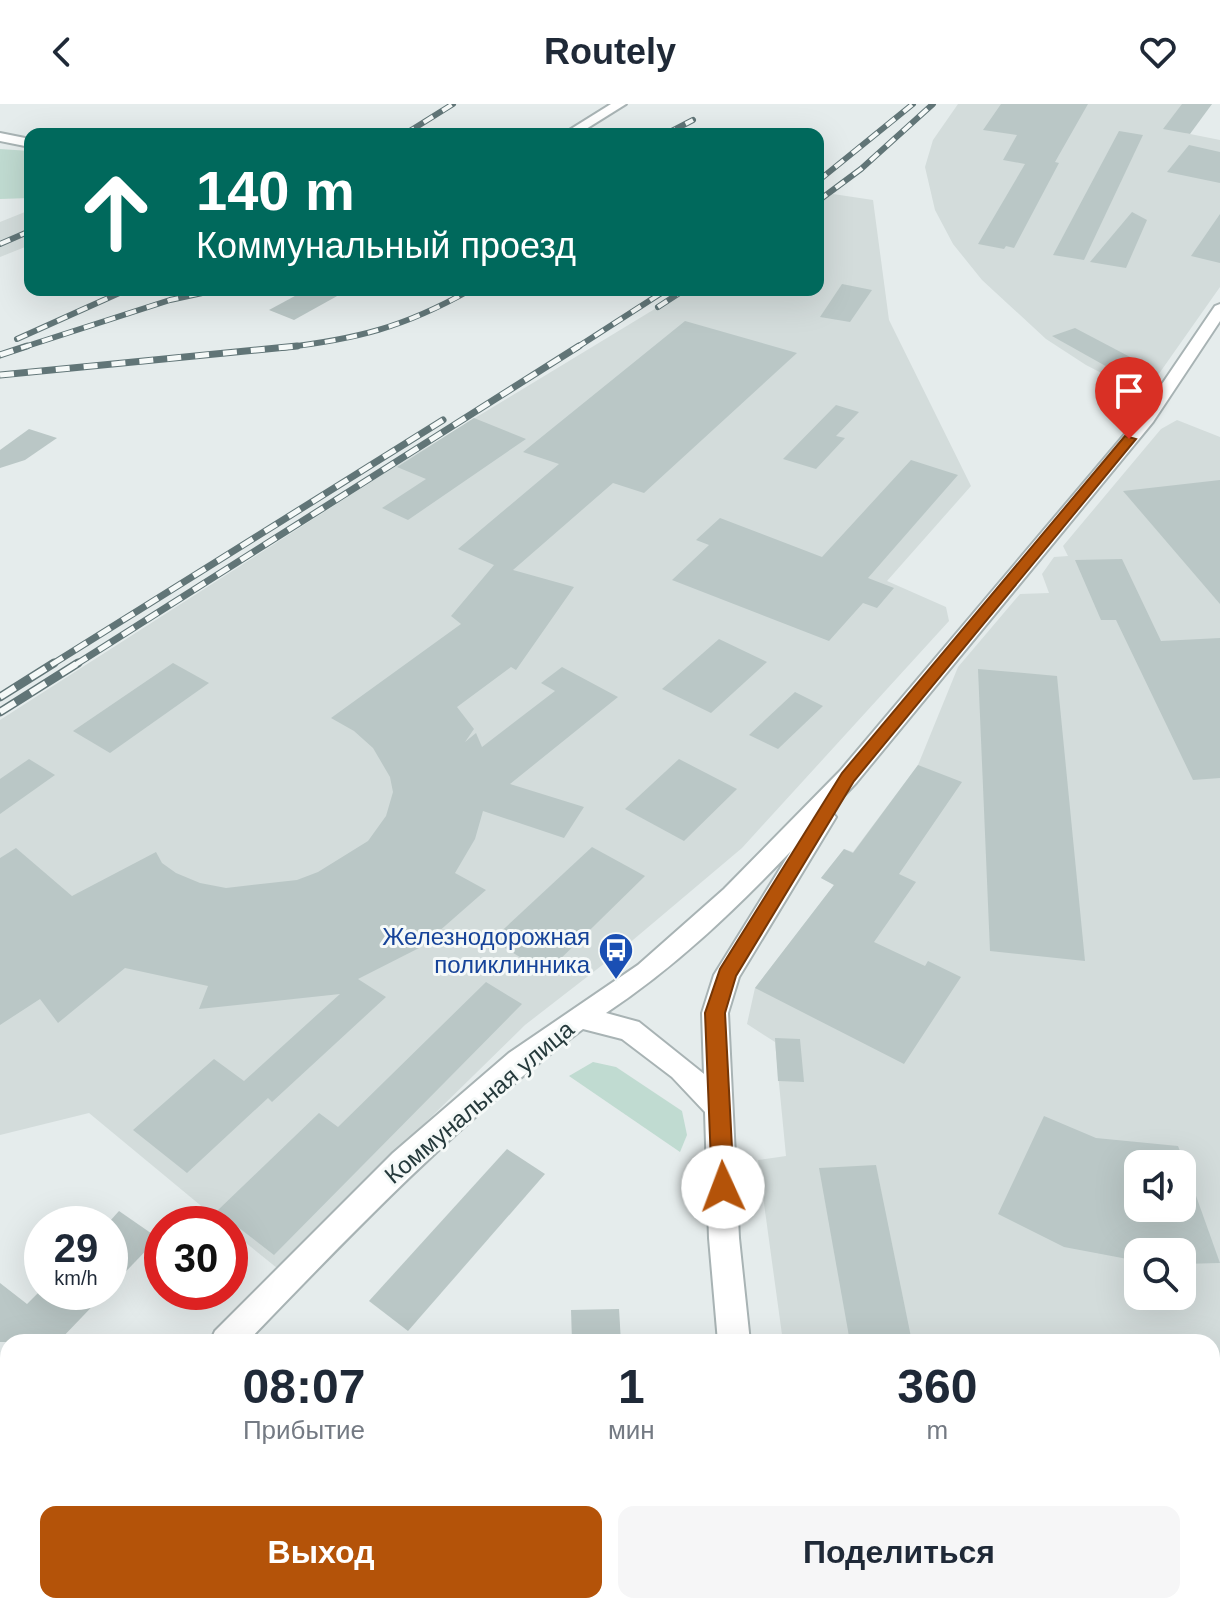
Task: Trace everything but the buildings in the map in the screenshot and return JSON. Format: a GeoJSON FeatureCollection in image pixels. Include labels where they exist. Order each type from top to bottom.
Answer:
{"type":"FeatureCollection","features":[{"type":"Feature","properties":{"kind":"street"},"geometry":{"type":"LineString","coordinates":[[579,128],[620,104]]}},
{"type":"Feature","properties":{"kind":"street"},"geometry":{"type":"LineString","coordinates":[[0,137],[24,142]]}},
{"type":"Feature","properties":{"kind":"street"},"geometry":{"type":"LineString","coordinates":[[733,1334],[724,1238],[715,1013],[727,975],[848,777],[1147,418],[1220,309]]}},
{"type":"Feature","properties":{"kind":"street","name":"Коммунальная улица"},"geometry":{"type":"LineString","coordinates":[[234,1334],[403,1162],[519,1061],[647,972],[733,896],[848,777]]}},
{"type":"Feature","properties":{"kind":"street"},"geometry":{"type":"LineString","coordinates":[[579,1017],[630,1030],[682,1069],[721,1110]]}},
{"type":"Feature","properties":{"kind":"shaded area"},"geometry":{"type":"Polygon","coordinates":[[[958,104],[1212,104],[1185,133],[1220,140],[1220,287],[1144,395],[1086,365],[1046,339],[982,280],[953,244],[935,210],[925,167],[933,140],[958,104]]]}},
{"type":"Feature","properties":{"kind":"shaded area"},"geometry":{"type":"Polygon","coordinates":[[[833,194],[873,200],[889,320],[971,486],[887,581],[946,607],[949,621],[742,848],[614,956],[525,1025],[277,1268],[248,1245],[248,1206],[201,1206],[89,1113],[0,1135],[0,720],[391,469],[676,296],[824,296],[824,200],[833,194]]]}},
{"type":"Feature","properties":{"kind":"shaded area"},"geometry":{"type":"Polygon","coordinates":[[[24,212],[24,247],[0,257],[0,222],[24,212]]]}},
{"type":"Feature","properties":{"kind":"shaded area"},"geometry":{"type":"Polygon","coordinates":[[[1177,420],[1220,437],[1220,1334],[782,1334],[758,1160],[786,1156],[775,1042],[747,1024],[755,988],[834,885],[821,878],[844,849],[853,852],[918,765],[958,667],[1020,594],[1049,593],[1042,574],[1054,557],[1068,556],[1063,546],[1161,429],[1177,420]]]}},
{"type":"Feature","properties":{"kind":"green space"},"geometry":{"type":"Polygon","coordinates":[[[0,149],[24,151],[24,198],[0,199],[0,149]]]}},
{"type":"Feature","properties":{"kind":"green space"},"geometry":{"type":"Polygon","coordinates":[[[593,1062],[616,1067],[682,1111],[687,1135],[680,1152],[569,1076],[593,1062]]]}},
{"type":"Feature","properties":{"kind":"railway"},"geometry":{"type":"LineString","coordinates":[[415,128],[453,104]]}},
{"type":"Feature","properties":{"kind":"railway"},"geometry":{"type":"LineString","coordinates":[[824,176],[913,104]]}},
{"type":"Feature","properties":{"kind":"railway"},"geometry":{"type":"LineString","coordinates":[[824,197],[861,169],[933,104]]}},
{"type":"Feature","properties":{"kind":"railway"},"geometry":{"type":"LineString","coordinates":[[678,128],[693,120]]}},
{"type":"Feature","properties":{"kind":"railway"},"geometry":{"type":"LineString","coordinates":[[0,244],[24,234]]}},
{"type":"Feature","properties":{"kind":"railway"},"geometry":{"type":"LineString","coordinates":[[17,339],[113,296]]}},
{"type":"Feature","properties":{"kind":"railway"},"geometry":{"type":"LineString","coordinates":[[21,348],[188,296]]}},
{"type":"Feature","properties":{"kind":"railway"},"geometry":{"type":"LineString","coordinates":[[289,347],[378,330],[423,314],[459,296]]}},
{"type":"Feature","properties":{"kind":"railway"},"geometry":{"type":"LineString","coordinates":[[576,348],[657,296]]}},
{"type":"Feature","properties":{"kind":"railway"},"geometry":{"type":"LineString","coordinates":[[658,307],[675,296]]}},
{"type":"Feature","properties":{"kind":"railway"},"geometry":{"type":"LineString","coordinates":[[21,348],[27,346]]}},
{"type":"Feature","properties":{"kind":"railway"},"geometry":{"type":"LineString","coordinates":[[289,347],[297,346]]}},
{"type":"Feature","properties":{"kind":"railway"},"geometry":{"type":"LineString","coordinates":[[75,665],[579,346]]}},
{"type":"Feature","properties":{"kind":"railway"},"geometry":{"type":"LineString","coordinates":[[0,375],[289,347]]}},
{"type":"Feature","properties":{"kind":"railway"},"geometry":{"type":"LineString","coordinates":[[281,348],[289,347]]}},
{"type":"Feature","properties":{"kind":"railway"},"geometry":{"type":"LineString","coordinates":[[0,355],[21,348]]}},
{"type":"Feature","properties":{"kind":"railway"},"geometry":{"type":"LineString","coordinates":[[51,665],[443,420]]}},
{"type":"Feature","properties":{"kind":"railway"},"geometry":{"type":"LineString","coordinates":[[0,697],[54,663]]}},
{"type":"Feature","properties":{"kind":"railway"},"geometry":{"type":"LineString","coordinates":[[0,712],[78,663]]}},
{"type":"Feature","properties":{"kind":"place","name":"Железнодорожная поликлинника"},"geometry":{"type":"Point","coordinates":[616,981]}},
{"type":"Feature","properties":{"kind":"route"},"geometry":{"type":"LineString","coordinates":[[723,1187],[715,1013],[727,975],[848,777],[1129,439]]}}]}
